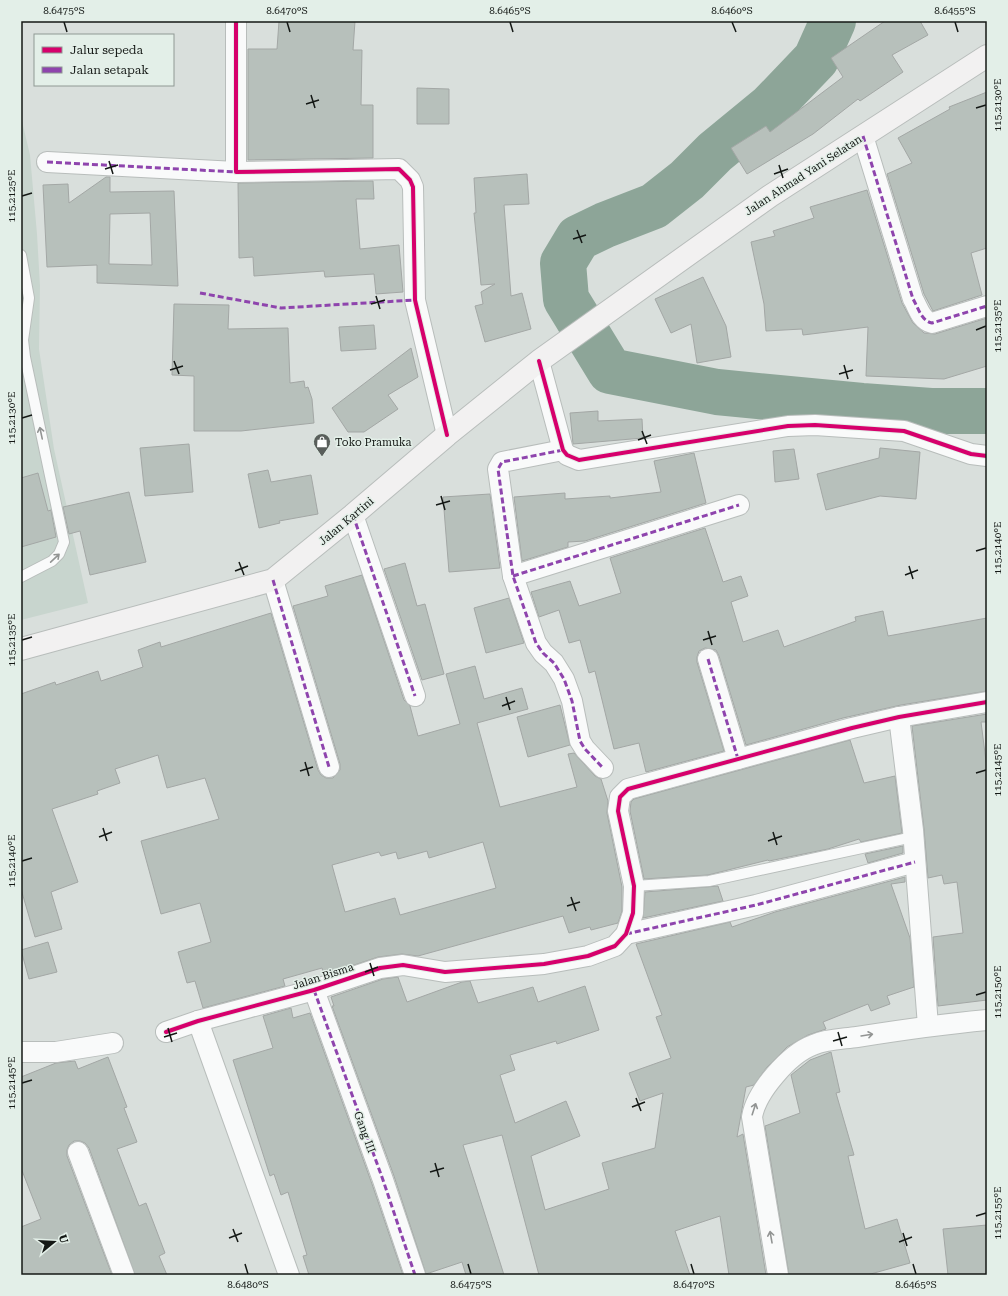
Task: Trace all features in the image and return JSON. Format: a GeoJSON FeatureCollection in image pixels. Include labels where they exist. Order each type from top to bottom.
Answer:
{"type":"FeatureCollection","features":[{"type":"Feature","properties":{"kind":"main road","name":"Jalan Ahmad Yani Selatan"},"geometry":{"type":"LineString","coordinates":[[624,301],[707,240],[863,136],[987,56]]}},
{"type":"Feature","properties":{"kind":"main road","name":"Jalan Kartini"},"geometry":{"type":"LineString","coordinates":[[21,646],[273,580],[353,515],[447,435],[546,357],[624,301]]}},
{"type":"Feature","properties":{"kind":"street"},"geometry":{"type":"LineString","coordinates":[[236,21],[236,172]]}},
{"type":"Feature","properties":{"kind":"street"},"geometry":{"type":"LineString","coordinates":[[863,136],[913,299],[922,317],[928,322],[932,323],[987,306]]}},
{"type":"Feature","properties":{"kind":"street"},"geometry":{"type":"LineString","coordinates":[[47,162],[236,172],[399,169],[410,180],[413,187],[415,300],[447,435]]}},
{"type":"Feature","properties":{"kind":"street"},"geometry":{"type":"LineString","coordinates":[[546,357],[563,450],[567,456],[579,460],[788,426],[815,425],[904,431],[971,454],[987,456]]}},
{"type":"Feature","properties":{"kind":"street"},"geometry":{"type":"LineString","coordinates":[[563,450],[502,462],[498,469],[513,576],[536,643],[543,653],[554,663],[564,679],[572,701],[580,741],[585,749],[603,768]]}},
{"type":"Feature","properties":{"kind":"street"},"geometry":{"type":"LineString","coordinates":[[513,576],[739,505]]}},
{"type":"Feature","properties":{"kind":"street"},"geometry":{"type":"LineString","coordinates":[[353,515],[415,696]]}},
{"type":"Feature","properties":{"kind":"street"},"geometry":{"type":"LineString","coordinates":[[273,580],[329,767]]}},
{"type":"Feature","properties":{"kind":"street"},"geometry":{"type":"LineString","coordinates":[[708,659],[738,759]]}},
{"type":"Feature","properties":{"kind":"street"},"geometry":{"type":"LineString","coordinates":[[626,934],[633,913],[634,886],[618,811],[620,797],[628,789],[899,717],[987,702]]}},
{"type":"Feature","properties":{"kind":"street"},"geometry":{"type":"LineString","coordinates":[[899,717],[913,837],[928,1026]]}},
{"type":"Feature","properties":{"kind":"street"},"geometry":{"type":"LineString","coordinates":[[626,934],[756,906],[915,862]]}},
{"type":"Feature","properties":{"kind":"street","name":"Jalan Bisma"},"geometry":{"type":"LineString","coordinates":[[166,1032],[198,1021],[314,990],[380,968],[404,965],[445,972],[544,964],[588,956],[616,946],[626,934]]}},
{"type":"Feature","properties":{"kind":"street","name":"Gang III"},"geometry":{"type":"LineString","coordinates":[[314,990],[415,1275]]}},
{"type":"Feature","properties":{"kind":"street"},"geometry":{"type":"LineString","coordinates":[[778,1275],[752,1128],[753,1108],[759,1097],[786,1062],[794,1055],[813,1044],[928,1026],[987,1020]]}},
{"type":"Feature","properties":{"kind":"street"},"geometry":{"type":"LineString","coordinates":[[198,1021],[290,1275]]}},
{"type":"Feature","properties":{"kind":"street"},"geometry":{"type":"LineString","coordinates":[[21,1052],[56,1052],[113,1043]]}},
{"type":"Feature","properties":{"kind":"street"},"geometry":{"type":"LineString","coordinates":[[78,1152],[124,1275]]}},
{"type":"Feature","properties":{"kind":"lane"},"geometry":{"type":"LineString","coordinates":[[21,255],[29,298],[23,340],[25,357],[64,542],[59,554],[52,561],[21,577]]}},
{"type":"Feature","properties":{"kind":"lane"},"geometry":{"type":"LineString","coordinates":[[634,886],[709,881],[913,837]]}},
{"type":"Feature","properties":{"kind":"shaded area"},"geometry":{"type":"Polygon","coordinates":[[[21,117],[30,155],[37,234],[40,286],[39,349],[54,449],[88,603],[21,620],[21,117]]]}},
{"type":"Feature","properties":{"kind":"building"},"geometry":{"type":"Polygon","coordinates":[[[279,21],[355,21],[353,50],[362,50],[361,105],[373,105],[373,158],[248,160],[248,49],[277,49],[279,21]]]}},
{"type":"Feature","properties":{"kind":"building"},"geometry":{"type":"Polygon","coordinates":[[[885,21],[920,21],[928,35],[892,55],[903,72],[860,101],[858,99],[813,134],[747,174],[731,148],[766,126],[770,132],[843,77],[831,58],[885,21]]]}},
{"type":"Feature","properties":{"kind":"building"},"geometry":{"type":"Polygon","coordinates":[[[417,88],[449,89],[449,124],[417,124],[417,88]]]}},
{"type":"Feature","properties":{"kind":"building"},"geometry":{"type":"Polygon","coordinates":[[[987,92],[987,248],[971,253],[982,295],[933,311],[924,294],[887,174],[912,163],[898,138],[950,109],[949,107],[987,92]]]}},
{"type":"Feature","properties":{"kind":"building"},"geometry":{"type":"Polygon","coordinates":[[[527,174],[529,204],[504,205],[511,296],[522,293],[531,329],[485,342],[475,306],[483,304],[481,292],[495,284],[481,285],[474,213],[476,213],[474,178],[527,174]]]}},
{"type":"Feature","properties":{"kind":"building"},"geometry":{"type":"Polygon","coordinates":[[[106,177],[110,177],[110,192],[174,191],[178,286],[97,283],[97,265],[47,267],[43,185],[68,184],[69,203],[106,177]],[[150,213],[110,214],[109,264],[152,265],[150,213]]]}},
{"type":"Feature","properties":{"kind":"building"},"geometry":{"type":"Polygon","coordinates":[[[373,181],[374,199],[356,199],[360,249],[399,245],[403,292],[376,294],[374,274],[325,277],[324,271],[254,276],[253,257],[239,258],[238,183],[373,181]]]}},
{"type":"Feature","properties":{"kind":"building"},"geometry":{"type":"Polygon","coordinates":[[[867,190],[902,303],[913,323],[924,333],[935,334],[987,318],[987,366],[944,379],[866,376],[868,327],[803,335],[802,329],[766,331],[764,304],[751,242],[775,236],[773,231],[814,218],[810,207],[867,190]]]}},
{"type":"Feature","properties":{"kind":"building"},"geometry":{"type":"Polygon","coordinates":[[[703,277],[726,326],[731,357],[697,363],[691,324],[671,333],[655,299],[703,277]]]}},
{"type":"Feature","properties":{"kind":"building"},"geometry":{"type":"Polygon","coordinates":[[[174,304],[229,305],[228,329],[288,328],[290,383],[304,381],[305,388],[308,387],[312,399],[314,423],[241,431],[194,431],[194,376],[172,375],[174,304]]]}},
{"type":"Feature","properties":{"kind":"building"},"geometry":{"type":"Polygon","coordinates":[[[374,325],[376,349],[341,351],[339,327],[374,325]]]}},
{"type":"Feature","properties":{"kind":"building"},"geometry":{"type":"Polygon","coordinates":[[[411,348],[418,377],[388,395],[398,409],[364,432],[348,432],[332,408],[411,348]]]}},
{"type":"Feature","properties":{"kind":"building"},"geometry":{"type":"Polygon","coordinates":[[[598,411],[598,421],[642,419],[643,438],[573,444],[570,413],[598,411]]]}},
{"type":"Feature","properties":{"kind":"building"},"geometry":{"type":"Polygon","coordinates":[[[189,444],[193,492],[145,496],[140,448],[189,444]]]}},
{"type":"Feature","properties":{"kind":"building"},"geometry":{"type":"Polygon","coordinates":[[[880,448],[920,452],[916,499],[880,496],[826,510],[817,474],[879,458],[880,448]]]}},
{"type":"Feature","properties":{"kind":"building"},"geometry":{"type":"Polygon","coordinates":[[[794,449],[799,479],[775,482],[773,451],[794,449]]]}},
{"type":"Feature","properties":{"kind":"building"},"geometry":{"type":"Polygon","coordinates":[[[694,453],[706,503],[585,541],[568,542],[568,547],[522,561],[514,497],[565,493],[565,499],[610,496],[610,498],[661,492],[654,461],[694,453]]]}},
{"type":"Feature","properties":{"kind":"building"},"geometry":{"type":"Polygon","coordinates":[[[268,470],[271,482],[311,475],[318,514],[279,521],[280,523],[259,528],[248,474],[268,470]]]}},
{"type":"Feature","properties":{"kind":"building"},"geometry":{"type":"Polygon","coordinates":[[[38,473],[48,511],[51,510],[56,537],[21,547],[21,478],[38,473]]]}},
{"type":"Feature","properties":{"kind":"building"},"geometry":{"type":"Polygon","coordinates":[[[129,492],[146,562],[90,575],[80,531],[69,534],[63,507],[129,492]]]}},
{"type":"Feature","properties":{"kind":"building"},"geometry":{"type":"Polygon","coordinates":[[[490,494],[500,568],[449,572],[443,497],[490,494]]]}},
{"type":"Feature","properties":{"kind":"building"},"geometry":{"type":"Polygon","coordinates":[[[705,528],[723,582],[741,576],[748,596],[731,602],[743,642],[778,630],[784,647],[856,621],[855,617],[883,611],[888,636],[987,618],[987,691],[901,705],[843,718],[746,745],[719,656],[716,650],[705,648],[699,651],[697,662],[724,751],[646,772],[639,743],[614,749],[595,671],[589,673],[580,640],[569,643],[559,610],[539,617],[531,592],[570,581],[579,606],[621,593],[610,558],[705,528]]]}},
{"type":"Feature","properties":{"kind":"building"},"geometry":{"type":"Polygon","coordinates":[[[405,563],[417,606],[425,604],[444,674],[422,680],[384,569],[405,563]]]}},
{"type":"Feature","properties":{"kind":"building"},"geometry":{"type":"Polygon","coordinates":[[[362,575],[404,700],[410,706],[418,736],[460,724],[446,674],[475,666],[484,699],[522,688],[528,709],[477,723],[500,807],[577,787],[568,754],[574,753],[595,776],[601,779],[608,801],[607,813],[622,887],[622,911],[618,923],[591,930],[590,927],[569,933],[563,916],[418,956],[402,954],[378,957],[324,975],[322,968],[283,979],[285,986],[203,1008],[195,981],[187,983],[178,952],[211,942],[200,903],[161,914],[141,841],[219,819],[205,778],[167,788],[158,755],[115,769],[120,783],[97,791],[98,794],[52,809],[78,882],[51,892],[62,929],[35,937],[21,889],[21,694],[55,682],[56,685],[98,671],[101,681],[143,667],[138,650],[160,642],[161,647],[271,613],[318,770],[321,775],[326,778],[333,778],[340,770],[340,764],[293,606],[328,596],[325,586],[362,575]],[[483,842],[429,858],[427,851],[398,859],[396,852],[381,856],[379,852],[332,865],[345,912],[395,898],[400,915],[496,888],[483,842]]]}},
{"type":"Feature","properties":{"kind":"building"},"geometry":{"type":"Polygon","coordinates":[[[509,598],[524,643],[486,653],[474,608],[509,598]]]}},
{"type":"Feature","properties":{"kind":"building"},"geometry":{"type":"Polygon","coordinates":[[[560,705],[570,745],[528,757],[517,717],[560,705]]]}},
{"type":"Feature","properties":{"kind":"building"},"geometry":{"type":"Polygon","coordinates":[[[987,714],[987,722],[981,722],[987,769],[987,1000],[938,1006],[933,937],[963,933],[957,882],[944,884],[942,875],[928,878],[912,726],[987,714]]]}},
{"type":"Feature","properties":{"kind":"building"},"geometry":{"type":"Polygon","coordinates":[[[850,740],[864,783],[895,776],[902,833],[861,842],[859,839],[828,849],[768,860],[708,875],[644,879],[630,811],[631,802],[634,799],[850,740]]]}},
{"type":"Feature","properties":{"kind":"building"},"geometry":{"type":"Polygon","coordinates":[[[903,846],[903,853],[868,863],[865,854],[903,846]]]}},
{"type":"Feature","properties":{"kind":"building"},"geometry":{"type":"Polygon","coordinates":[[[905,877],[905,882],[891,884],[910,938],[914,987],[887,996],[890,1004],[871,1011],[868,1004],[823,1022],[826,1029],[808,1035],[787,1047],[767,1067],[754,1085],[746,1087],[737,1137],[743,1134],[766,1275],[729,1275],[720,1216],[675,1231],[690,1275],[539,1275],[502,1135],[463,1145],[504,1275],[466,1275],[462,1262],[426,1274],[394,1176],[332,1006],[334,1006],[331,997],[383,979],[398,977],[407,1002],[462,982],[470,981],[478,1003],[533,987],[538,1002],[585,986],[599,1030],[557,1044],[556,1041],[510,1055],[515,1070],[500,1075],[515,1123],[566,1101],[580,1136],[531,1156],[545,1210],[609,1189],[602,1163],[655,1148],[663,1093],[640,1101],[629,1073],[671,1058],[656,1017],[662,1015],[636,944],[730,922],[732,927],[775,912],[905,877]]]}},
{"type":"Feature","properties":{"kind":"building"},"geometry":{"type":"Polygon","coordinates":[[[718,886],[723,901],[643,918],[645,892],[718,886]]]}},
{"type":"Feature","properties":{"kind":"building"},"geometry":{"type":"Polygon","coordinates":[[[48,942],[57,972],[29,979],[21,950],[48,942]]]}},
{"type":"Feature","properties":{"kind":"building"},"geometry":{"type":"Polygon","coordinates":[[[291,1008],[293,1018],[310,1013],[372,1184],[403,1275],[309,1275],[303,1256],[307,1255],[288,1192],[281,1195],[274,1174],[270,1176],[233,1060],[273,1048],[263,1016],[291,1008]]]}},
{"type":"Feature","properties":{"kind":"building"},"geometry":{"type":"Polygon","coordinates":[[[831,1052],[840,1092],[836,1093],[854,1155],[848,1156],[865,1229],[897,1219],[910,1263],[867,1275],[789,1275],[765,1126],[800,1113],[791,1075],[810,1060],[831,1052]]]}},
{"type":"Feature","properties":{"kind":"building"},"geometry":{"type":"Polygon","coordinates":[[[108,1057],[127,1107],[124,1108],[137,1142],[117,1149],[139,1206],[146,1203],[165,1253],[159,1256],[167,1275],[135,1275],[89,1148],[85,1143],[74,1141],[69,1145],[67,1156],[112,1275],[21,1275],[21,1227],[41,1219],[21,1168],[21,1077],[56,1063],[75,1061],[78,1069],[108,1057]]]}},
{"type":"Feature","properties":{"kind":"building"},"geometry":{"type":"Polygon","coordinates":[[[987,1225],[987,1275],[948,1275],[943,1229],[987,1225]]]}},
{"type":"Feature","properties":{"kind":"waterway"},"geometry":{"type":"LineString","coordinates":[[833,21],[816,59],[771,106],[715,152],[687,180],[654,206],[605,225],[578,238],[563,263],[566,299],[610,371],[717,392],[931,411],[987,411]]}},
{"type":"Feature","properties":{"kind":"marked path"},"geometry":{"type":"LineString","coordinates":[[863,136],[913,299],[922,317],[928,322],[932,323],[987,306]]}},
{"type":"Feature","properties":{"kind":"marked path"},"geometry":{"type":"LineString","coordinates":[[47,162],[236,172]]}},
{"type":"Feature","properties":{"kind":"marked path"},"geometry":{"type":"LineString","coordinates":[[200,293],[281,308],[415,300]]}},
{"type":"Feature","properties":{"kind":"marked path"},"geometry":{"type":"LineString","coordinates":[[563,450],[502,462],[498,469],[513,576],[536,643],[543,653],[554,663],[564,679],[572,701],[580,741],[585,749],[603,768]]}},
{"type":"Feature","properties":{"kind":"marked path"},"geometry":{"type":"LineString","coordinates":[[513,576],[739,505]]}},
{"type":"Feature","properties":{"kind":"marked path"},"geometry":{"type":"LineString","coordinates":[[353,515],[415,696]]}},
{"type":"Feature","properties":{"kind":"marked path"},"geometry":{"type":"LineString","coordinates":[[273,580],[329,767]]}},
{"type":"Feature","properties":{"kind":"marked path"},"geometry":{"type":"LineString","coordinates":[[708,659],[738,759]]}},
{"type":"Feature","properties":{"kind":"marked path"},"geometry":{"type":"LineString","coordinates":[[626,934],[756,905],[915,862]]}},
{"type":"Feature","properties":{"kind":"marked path"},"geometry":{"type":"LineString","coordinates":[[314,990],[383,1180],[415,1275]]}},
{"type":"Feature","properties":{"kind":"cycle path"},"geometry":{"type":"LineString","coordinates":[[236,21],[236,172],[399,169],[410,180],[413,187],[415,300],[447,435]]}},
{"type":"Feature","properties":{"kind":"cycle path"},"geometry":{"type":"LineString","coordinates":[[539,361],[563,450],[567,455],[579,460],[788,426],[815,425],[904,431],[971,454],[987,456]]}},
{"type":"Feature","properties":{"kind":"cycle path"},"geometry":{"type":"LineString","coordinates":[[166,1032],[198,1021],[314,990],[380,968],[403,965],[445,972],[544,964],[588,956],[615,946],[626,934],[633,913],[634,886],[618,811],[620,797],[628,789],[852,728],[899,717],[987,702]]}},
{"type":"Feature","properties":{"kind":"place","name":"Toko Pramuka"},"geometry":{"type":"Point","coordinates":[322,457]}}]}
